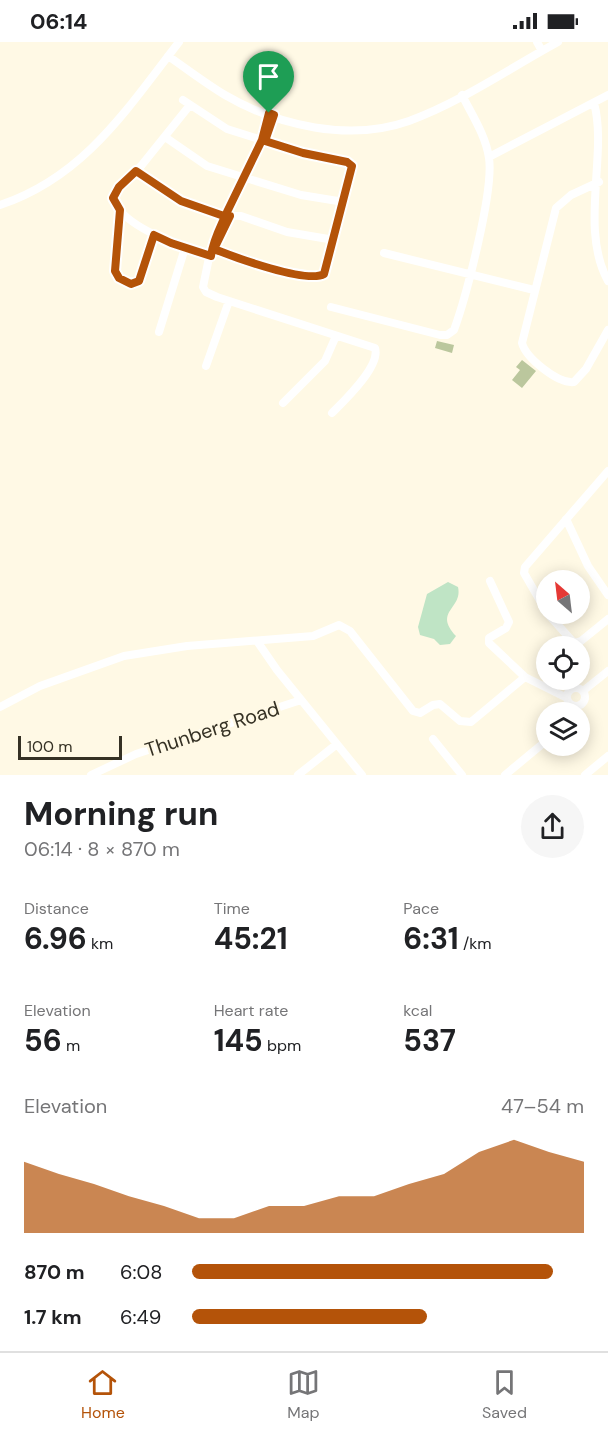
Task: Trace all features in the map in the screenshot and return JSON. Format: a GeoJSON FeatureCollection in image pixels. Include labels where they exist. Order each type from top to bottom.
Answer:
{"type":"FeatureCollection","features":[{"type":"Feature","properties":{"kind":"street"},"geometry":{"type":"LineString","coordinates":[[0,205],[45,186],[77,164],[108,133],[179,42]]}},
{"type":"Feature","properties":{"kind":"street"},"geometry":{"type":"LineString","coordinates":[[537,42],[542,51]]}},
{"type":"Feature","properties":{"kind":"street"},"geometry":{"type":"LineString","coordinates":[[168,56],[224,94],[271,114],[328,130],[367,130],[408,121],[462,95],[558,42]]}},
{"type":"Feature","properties":{"kind":"street"},"geometry":{"type":"LineString","coordinates":[[331,307],[447,334],[455,327],[490,184],[489,157],[479,129],[462,95]]}},
{"type":"Feature","properties":{"kind":"street"},"geometry":{"type":"LineString","coordinates":[[489,157],[608,95]]}},
{"type":"Feature","properties":{"kind":"street"},"geometry":{"type":"LineString","coordinates":[[187,102],[218,124],[263,141],[349,163],[352,173],[325,273],[318,277],[266,267],[212,252],[185,248],[154,235],[120,210],[113,201],[113,195],[165,137],[187,102]]}},
{"type":"Feature","properties":{"kind":"street"},"geometry":{"type":"LineString","coordinates":[[594,103],[602,121],[602,187],[597,257],[608,280]]}},
{"type":"Feature","properties":{"kind":"street"},"geometry":{"type":"LineString","coordinates":[[271,114],[263,141],[212,252],[203,287],[209,294],[336,336],[369,344],[375,348],[377,353],[363,379],[332,413]]}},
{"type":"Feature","properties":{"kind":"street"},"geometry":{"type":"LineString","coordinates":[[165,137],[199,163],[301,195],[344,202]]}},
{"type":"Feature","properties":{"kind":"street"},"geometry":{"type":"LineString","coordinates":[[136,171],[181,201],[228,216],[241,216],[287,232],[334,240]]}},
{"type":"Feature","properties":{"kind":"street"},"geometry":{"type":"LineString","coordinates":[[602,187],[580,190],[558,204],[524,332],[524,347],[529,354],[565,382],[578,380],[608,330]]}},
{"type":"Feature","properties":{"kind":"street"},"geometry":{"type":"LineString","coordinates":[[120,210],[115,271],[127,283],[135,284],[139,281],[154,235]]}},
{"type":"Feature","properties":{"kind":"street"},"geometry":{"type":"LineString","coordinates":[[159,332],[185,248]]}},
{"type":"Feature","properties":{"kind":"street"},"geometry":{"type":"LineString","coordinates":[[384,253],[469,272],[534,290]]}},
{"type":"Feature","properties":{"kind":"street"},"geometry":{"type":"LineString","coordinates":[[206,366],[229,301]]}},
{"type":"Feature","properties":{"kind":"street"},"geometry":{"type":"LineString","coordinates":[[284,403],[326,361],[336,336]]}},
{"type":"Feature","properties":{"kind":"street"},"geometry":{"type":"LineString","coordinates":[[536,592],[524,570],[608,471]]}},
{"type":"Feature","properties":{"kind":"street"},"geometry":{"type":"LineString","coordinates":[[566,519],[588,566],[608,595]]}},
{"type":"Feature","properties":{"kind":"street"},"geometry":{"type":"LineString","coordinates":[[490,580],[509,624],[489,638],[489,643],[525,677],[567,698],[570,702]]}},
{"type":"Feature","properties":{"kind":"street"},"geometry":{"type":"LineString","coordinates":[[557,624],[573,643],[581,641],[608,619]]}},
{"type":"Feature","properties":{"kind":"street"},"geometry":{"type":"LineString","coordinates":[[0,708],[40,686],[124,656],[187,645],[313,636],[333,626],[344,626],[410,709],[420,712],[440,704],[466,723],[475,720],[525,677]]}},
{"type":"Feature","properties":{"kind":"street"},"geometry":{"type":"LineString","coordinates":[[257,640],[301,700],[362,775]]}},
{"type":"Feature","properties":{"kind":"street"},"geometry":{"type":"LineString","coordinates":[[567,698],[573,689],[583,691],[608,671]]}},
{"type":"Feature","properties":{"kind":"street"},"geometry":{"type":"LineString","coordinates":[[582,702],[585,699],[583,691]]}},
{"type":"Feature","properties":{"kind":"street","name":"Thunberg Road"},"geometry":{"type":"LineString","coordinates":[[91,775],[136,754],[301,700]]}},
{"type":"Feature","properties":{"kind":"street"},"geometry":{"type":"LineString","coordinates":[[433,739],[462,775]]}},
{"type":"Feature","properties":{"kind":"street"},"geometry":{"type":"LineString","coordinates":[[298,775],[337,744]]}},
{"type":"Feature","properties":{"kind":"street"},"geometry":{"type":"LineString","coordinates":[[505,775],[536,749]]}},
{"type":"Feature","properties":{"kind":"street"},"geometry":{"type":"LineString","coordinates":[[585,775],[608,756]]}},
{"type":"Feature","properties":{"kind":"shaded area"},"geometry":{"type":"Polygon","coordinates":[[[448,582],[458,587],[457,600],[447,621],[456,636],[450,644],[440,645],[434,639],[420,635],[418,627],[427,594],[448,582]]]}},
{"type":"Feature","properties":{"kind":"building"},"geometry":{"type":"Polygon","coordinates":[[[437,341],[454,345],[452,353],[435,348],[437,341]]]}},
{"type":"Feature","properties":{"kind":"building"},"geometry":{"type":"Polygon","coordinates":[[[522,360],[536,371],[522,388],[512,380],[520,370],[516,367],[522,360]]]}},
{"type":"Feature","properties":{"kind":"route"},"geometry":{"type":"LineString","coordinates":[[269,113],[262,140],[227,212],[226,216],[211,248],[211,256],[154,235],[139,281],[131,284],[119,278],[115,271],[120,210],[113,201],[113,195],[136,171],[181,201],[221,215],[226,216],[230,216],[214,249],[277,270],[315,277],[321,277],[325,273],[352,166],[347,162],[303,153],[265,141],[274,115],[269,113]]}}]}
